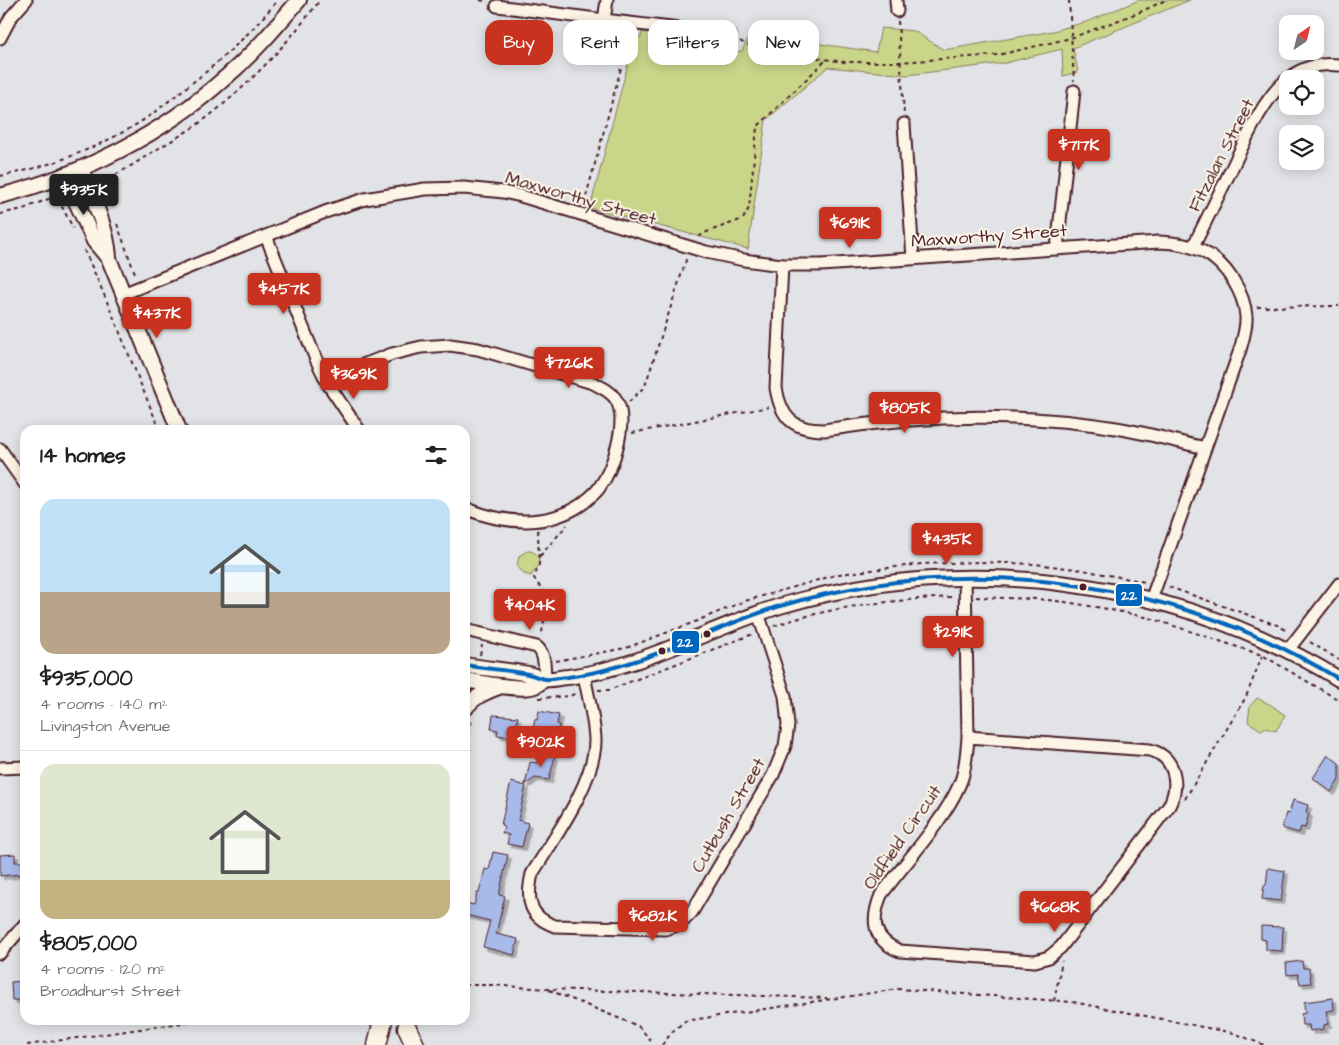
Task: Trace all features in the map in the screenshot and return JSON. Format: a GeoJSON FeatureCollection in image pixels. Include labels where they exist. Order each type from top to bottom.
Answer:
{"type":"FeatureCollection","features":[{"type":"Feature","properties":{"kind":"main road"},"geometry":{"type":"LineString","coordinates":[[377,1045],[383,1025]]}},
{"type":"Feature","properties":{"kind":"main road"},"geometry":{"type":"LineString","coordinates":[[407,1031],[415,1045]]}},
{"type":"Feature","properties":{"kind":"street"},"geometry":{"type":"LineString","coordinates":[[0,38],[10,17],[26,0]]}},
{"type":"Feature","properties":{"kind":"street"},"geometry":{"type":"LineString","coordinates":[[0,196],[81,169],[113,154],[176,116],[226,78],[257,48],[299,0]]}},
{"type":"Feature","properties":{"kind":"street"},"geometry":{"type":"LineString","coordinates":[[497,6],[604,20],[607,0]]}},
{"type":"Feature","properties":{"kind":"street","name":"Fitzalan Street"},"geometry":{"type":"LineString","coordinates":[[1193,247],[1250,130],[1270,98],[1287,79],[1301,70],[1325,64],[1339,65]]}},
{"type":"Feature","properties":{"kind":"street"},"geometry":{"type":"LineString","coordinates":[[1057,249],[1074,91]]}},
{"type":"Feature","properties":{"kind":"street"},"geometry":{"type":"LineString","coordinates":[[904,124],[913,258]]}},
{"type":"Feature","properties":{"kind":"street"},"geometry":{"type":"LineString","coordinates":[[81,169],[104,230],[108,244],[109,259],[177,425]]}},
{"type":"Feature","properties":{"kind":"street"},"geometry":{"type":"LineString","coordinates":[[64,176],[94,241],[109,259]]}},
{"type":"Feature","properties":{"kind":"street","name":"Maxworthy Street"},"geometry":{"type":"LineString","coordinates":[[123,294],[326,212],[365,199],[425,189],[464,188],[503,192],[581,214],[692,252],[782,265],[821,265],[1159,242],[1177,243],[1193,247],[1219,261],[1226,268],[1245,308],[1246,328],[1240,350],[1150,600]]}},
{"type":"Feature","properties":{"kind":"street"},"geometry":{"type":"LineString","coordinates":[[266,236],[315,357],[338,401],[355,425]]}},
{"type":"Feature","properties":{"kind":"street"},"geometry":{"type":"LineString","coordinates":[[782,265],[776,388],[785,416],[796,425],[809,430],[824,430],[930,418],[1019,418],[1113,428],[1205,448]]}},
{"type":"Feature","properties":{"kind":"street"},"geometry":{"type":"LineString","coordinates":[[328,384],[364,365],[392,354],[421,347],[450,345],[478,349],[593,383],[605,388],[615,398],[621,418],[620,436],[607,474],[599,489],[581,505],[552,517],[516,522],[495,519],[470,510]]}},
{"type":"Feature","properties":{"kind":"street"},"geometry":{"type":"LineString","coordinates":[[0,449],[20,477]]}},
{"type":"Feature","properties":{"kind":"street"},"geometry":{"type":"LineString","coordinates":[[470,666],[531,674],[545,679],[584,675],[636,660],[758,613],[818,597],[861,588],[912,581],[964,578],[1035,580],[1063,583],[1150,600],[1220,622],[1288,650],[1339,679]]}},
{"type":"Feature","properties":{"kind":"street","name":"Oldfield Circuit"},"geometry":{"type":"LineString","coordinates":[[964,578],[967,759],[961,780],[938,820],[881,895],[876,908],[876,928],[880,939],[889,947],[900,951],[1035,961],[1049,957],[1061,948],[1169,806],[1176,786],[1170,763],[1161,754],[1150,750],[968,737]]}},
{"type":"Feature","properties":{"kind":"street"},"geometry":{"type":"LineString","coordinates":[[1288,650],[1339,584]]}},
{"type":"Feature","properties":{"kind":"street","name":"Cutbush Street"},"geometry":{"type":"LineString","coordinates":[[584,675],[595,741],[592,762],[580,794],[532,874],[529,888],[532,908],[538,918],[555,926],[666,929],[680,924],[692,912],[773,775],[782,756],[788,725],[787,706],[758,613]]}},
{"type":"Feature","properties":{"kind":"street"},"geometry":{"type":"LineString","coordinates":[[470,631],[538,647],[544,658],[545,679]]}},
{"type":"Feature","properties":{"kind":"street"},"geometry":{"type":"LineString","coordinates":[[470,681],[502,686],[529,687],[536,686],[545,679]]}},
{"type":"Feature","properties":{"kind":"street"},"geometry":{"type":"LineString","coordinates":[[470,702],[482,694],[502,686]]}},
{"type":"Feature","properties":{"kind":"street"},"geometry":{"type":"LineString","coordinates":[[0,768],[20,767]]}},
{"type":"Feature","properties":{"kind":"street"},"geometry":{"type":"LineString","coordinates":[[0,953],[20,930]]}},
{"type":"Feature","properties":{"kind":"street"},"geometry":{"type":"LineString","coordinates":[[384,1025],[385,1045]]}},
{"type":"Feature","properties":{"kind":"path"},"geometry":{"type":"LineString","coordinates":[[0,176],[40,167],[74,156],[126,130],[160,108],[218,63],[243,39],[278,0]]}},
{"type":"Feature","properties":{"kind":"path"},"geometry":{"type":"LineString","coordinates":[[480,0],[485,1]]}},
{"type":"Feature","properties":{"kind":"path"},"geometry":{"type":"LineString","coordinates":[[1069,0],[1074,91]]}},
{"type":"Feature","properties":{"kind":"path"},"geometry":{"type":"LineString","coordinates":[[738,40],[745,44],[786,53],[844,62],[900,62],[998,55],[1071,38],[1166,0]]}},
{"type":"Feature","properties":{"kind":"path"},"geometry":{"type":"LineString","coordinates":[[896,6],[904,124]]}},
{"type":"Feature","properties":{"kind":"path"},"geometry":{"type":"LineString","coordinates":[[619,408],[628,404],[645,386],[687,255],[692,252],[693,240],[704,233],[743,220],[749,208],[757,127],[827,59]]}},
{"type":"Feature","properties":{"kind":"path"},"geometry":{"type":"LineString","coordinates":[[581,214],[622,65]]}},
{"type":"Feature","properties":{"kind":"path"},"geometry":{"type":"LineString","coordinates":[[0,214],[23,209],[51,198],[58,198],[75,233]]}},
{"type":"Feature","properties":{"kind":"path"},"geometry":{"type":"LineString","coordinates":[[114,216],[140,287]]}},
{"type":"Feature","properties":{"kind":"path"},"geometry":{"type":"LineString","coordinates":[[84,251],[105,294],[158,425]]}},
{"type":"Feature","properties":{"kind":"path"},"geometry":{"type":"LineString","coordinates":[[1245,308],[1339,306]]}},
{"type":"Feature","properties":{"kind":"path"},"geometry":{"type":"LineString","coordinates":[[620,436],[780,405]]}},
{"type":"Feature","properties":{"kind":"path"},"geometry":{"type":"LineString","coordinates":[[540,556],[570,521]]}},
{"type":"Feature","properties":{"kind":"path"},"geometry":{"type":"LineString","coordinates":[[531,529],[538,528],[540,556],[534,578],[548,599],[542,632],[544,638]]}},
{"type":"Feature","properties":{"kind":"path"},"geometry":{"type":"LineString","coordinates":[[1176,589],[1276,625]]}},
{"type":"Feature","properties":{"kind":"path"},"geometry":{"type":"LineString","coordinates":[[538,699],[570,696],[587,691],[609,690],[785,622],[840,609],[878,603],[965,597],[1038,599],[1065,602],[1150,618],[1262,655],[1339,700]]}},
{"type":"Feature","properties":{"kind":"path"},"geometry":{"type":"LineString","coordinates":[[470,665],[478,659],[485,634]]}},
{"type":"Feature","properties":{"kind":"path"},"geometry":{"type":"LineString","coordinates":[[1309,636],[1310,643],[1339,660]]}},
{"type":"Feature","properties":{"kind":"path"},"geometry":{"type":"LineString","coordinates":[[553,654],[555,661]]}},
{"type":"Feature","properties":{"kind":"path"},"geometry":{"type":"LineString","coordinates":[[470,985],[492,984],[546,989],[835,999]]}},
{"type":"Feature","properties":{"kind":"path"},"geometry":{"type":"LineString","coordinates":[[546,989],[638,1026],[649,1038],[652,1045]]}},
{"type":"Feature","properties":{"kind":"path"},"geometry":{"type":"LineString","coordinates":[[662,1045],[673,1031],[685,1021],[898,989],[1073,1002],[1234,1033],[1263,1045]]}},
{"type":"Feature","properties":{"kind":"path"},"geometry":{"type":"LineString","coordinates":[[27,1045],[163,1025]]}},
{"type":"Feature","properties":{"kind":"green space"},"geometry":{"type":"Polygon","coordinates":[[[1139,0],[1190,0],[1073,48],[1078,72],[1063,76],[1062,49],[1005,63],[907,75],[828,67],[766,120],[748,249],[590,208],[628,65],[638,65],[638,37],[641,37],[642,32],[648,33],[648,65],[738,65],[738,51],[742,51],[748,38],[748,65],[819,65],[819,44],[876,52],[881,28],[914,31],[944,50],[1053,31],[1089,21],[1139,0]]]}},
{"type":"Feature","properties":{"kind":"green space"},"geometry":{"type":"Polygon","coordinates":[[[527,551],[531,551],[539,556],[539,565],[531,576],[524,574],[517,566],[519,556],[527,551]]]}},
{"type":"Feature","properties":{"kind":"green space"},"geometry":{"type":"Polygon","coordinates":[[[1257,698],[1285,715],[1276,731],[1265,728],[1261,730],[1248,722],[1250,706],[1257,698]]]}},
{"type":"Feature","properties":{"kind":"building"},"geometry":{"type":"Polygon","coordinates":[[[539,711],[559,715],[557,724],[559,725],[558,734],[533,729],[539,711]]]}},
{"type":"Feature","properties":{"kind":"building"},"geometry":{"type":"Polygon","coordinates":[[[493,715],[518,717],[516,728],[511,728],[510,737],[497,735],[498,730],[491,729],[493,715]]]}},
{"type":"Feature","properties":{"kind":"building"},"geometry":{"type":"Polygon","coordinates":[[[539,753],[555,756],[549,780],[535,778],[525,785],[530,762],[537,763],[539,753]]]}},
{"type":"Feature","properties":{"kind":"building"},"geometry":{"type":"Polygon","coordinates":[[[1328,755],[1339,763],[1339,780],[1331,792],[1313,778],[1328,755]]]}},
{"type":"Feature","properties":{"kind":"building"},"geometry":{"type":"Polygon","coordinates":[[[511,782],[526,786],[518,820],[528,823],[522,847],[507,844],[509,835],[502,833],[504,826],[501,825],[511,782]]]}},
{"type":"Feature","properties":{"kind":"building"},"geometry":{"type":"Polygon","coordinates":[[[1293,800],[1308,805],[1306,812],[1309,813],[1305,828],[1301,827],[1299,833],[1282,828],[1286,813],[1289,814],[1293,800]]]}},
{"type":"Feature","properties":{"kind":"building"},"geometry":{"type":"Polygon","coordinates":[[[493,852],[508,855],[499,895],[505,896],[496,934],[518,939],[514,955],[483,947],[490,921],[470,916],[470,904],[474,905],[485,869],[489,870],[493,852]]]}},
{"type":"Feature","properties":{"kind":"building"},"geometry":{"type":"Polygon","coordinates":[[[15,854],[15,862],[20,862],[20,874],[0,876],[0,855],[15,854]]]}},
{"type":"Feature","properties":{"kind":"building"},"geometry":{"type":"Polygon","coordinates":[[[1268,868],[1285,871],[1281,901],[1262,899],[1268,868]]]}},
{"type":"Feature","properties":{"kind":"building"},"geometry":{"type":"Polygon","coordinates":[[[1261,926],[1283,927],[1282,951],[1266,950],[1266,940],[1261,939],[1261,926]]]}},
{"type":"Feature","properties":{"kind":"building"},"geometry":{"type":"Polygon","coordinates":[[[1302,961],[1303,968],[1309,968],[1311,983],[1300,984],[1298,974],[1287,975],[1286,963],[1302,961]]]}},
{"type":"Feature","properties":{"kind":"building"},"geometry":{"type":"Polygon","coordinates":[[[20,981],[20,1000],[12,1000],[11,982],[20,981]]]}},
{"type":"Feature","properties":{"kind":"building"},"geometry":{"type":"Polygon","coordinates":[[[1333,998],[1334,1010],[1326,1011],[1328,1024],[1324,1025],[1324,1029],[1310,1031],[1309,1025],[1302,1025],[1301,1014],[1305,1013],[1304,1002],[1333,998]]]}},
{"type":"Feature","properties":{"kind":"transit line","name":"22"},"geometry":{"type":"LineString","coordinates":[[470,666],[528,674],[544,679],[568,677],[595,672],[649,656],[780,606],[851,589],[923,580],[995,578],[1067,584],[1139,597],[1208,618],[1275,645],[1339,679]]}}]}
